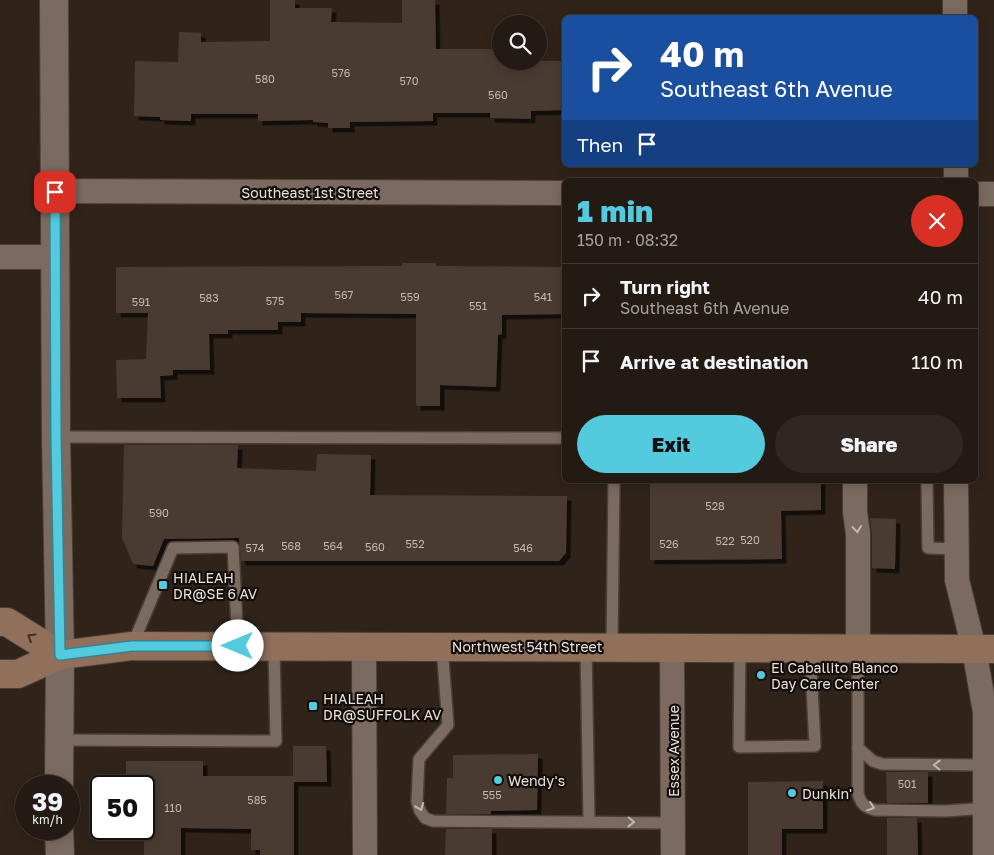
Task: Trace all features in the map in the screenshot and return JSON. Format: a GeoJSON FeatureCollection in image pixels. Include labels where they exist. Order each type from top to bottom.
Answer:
{"type":"FeatureCollection","features":[{"type":"Feature","properties":{"kind":"main road"},"geometry":{"type":"LineString","coordinates":[[0,622],[6,622],[60,655]]}},
{"type":"Feature","properties":{"kind":"main road","name":"Northwest 54th Street"},"geometry":{"type":"LineString","coordinates":[[0,674],[18,674],[60,655],[132,646],[599,646],[984,649]]}},
{"type":"Feature","properties":{"kind":"street"},"geometry":{"type":"LineString","coordinates":[[54,0],[56,437],[60,655],[59,775]]}},
{"type":"Feature","properties":{"kind":"street"},"geometry":{"type":"LineString","coordinates":[[955,0],[955,15]]}},
{"type":"Feature","properties":{"kind":"street","name":"Southeast 1st Street"},"geometry":{"type":"LineString","coordinates":[[55,192],[562,193]]}},
{"type":"Feature","properties":{"kind":"street"},"geometry":{"type":"LineString","coordinates":[[978,194],[994,194]]}},
{"type":"Feature","properties":{"kind":"street"},"geometry":{"type":"LineString","coordinates":[[0,258],[55,257]]}},
{"type":"Feature","properties":{"kind":"street"},"geometry":{"type":"LineString","coordinates":[[855,483],[855,512],[858,534],[858,648]]}},
{"type":"Feature","properties":{"kind":"street"},"geometry":{"type":"LineString","coordinates":[[956,483],[957,580],[984,649],[986,765],[990,808],[986,855]]}},
{"type":"Feature","properties":{"kind":"street"},"geometry":{"type":"LineString","coordinates":[[364,646],[365,855]]}},
{"type":"Feature","properties":{"kind":"street","name":"Essex Avenue"},"geometry":{"type":"LineString","coordinates":[[672,647],[673,855]]}},
{"type":"Feature","properties":{"kind":"street"},"geometry":{"type":"LineString","coordinates":[[59,840],[60,855]]}},
{"type":"Feature","properties":{"kind":"lane"},"geometry":{"type":"LineString","coordinates":[[56,437],[562,438]]}},
{"type":"Feature","properties":{"kind":"lane"},"geometry":{"type":"LineString","coordinates":[[589,822],[599,646],[614,483]]}},
{"type":"Feature","properties":{"kind":"lane"},"geometry":{"type":"LineString","coordinates":[[927,483],[928,548],[957,549]]}},
{"type":"Feature","properties":{"kind":"lane"},"geometry":{"type":"LineString","coordinates":[[132,646],[172,548],[233,547],[238,646]]}},
{"type":"Feature","properties":{"kind":"lane"},"geometry":{"type":"LineString","coordinates":[[58,740],[276,741],[274,646]]}},
{"type":"Feature","properties":{"kind":"lane"},"geometry":{"type":"LineString","coordinates":[[442,646],[448,725],[419,760],[417,802],[425,818],[433,821],[673,823]]}},
{"type":"Feature","properties":{"kind":"lane"},"geometry":{"type":"LineString","coordinates":[[740,647],[739,747],[815,746],[810,648]]}},
{"type":"Feature","properties":{"kind":"lane"},"geometry":{"type":"LineString","coordinates":[[858,648],[858,793],[860,802],[866,808],[875,810],[990,808]]}},
{"type":"Feature","properties":{"kind":"lane"},"geometry":{"type":"LineString","coordinates":[[858,748],[869,758],[882,764],[986,765]]}},
{"type":"Feature","properties":{"kind":"building"},"geometry":{"type":"Polygon","coordinates":[[[270,0],[295,0],[295,8],[332,8],[331,22],[402,23],[402,0],[435,0],[436,49],[492,49],[492,70],[547,70],[547,61],[562,61],[562,110],[531,111],[531,119],[490,118],[490,113],[433,113],[433,121],[350,122],[350,128],[328,128],[328,123],[313,122],[313,120],[258,121],[258,114],[191,114],[191,121],[160,120],[160,117],[134,116],[135,61],[178,62],[179,32],[201,33],[201,42],[270,41],[270,0]]]}},
{"type":"Feature","properties":{"kind":"building"},"geometry":{"type":"Polygon","coordinates":[[[402,263],[436,263],[436,266],[562,267],[562,314],[502,315],[502,334],[498,335],[496,387],[440,385],[440,406],[416,406],[416,314],[301,313],[301,322],[278,322],[278,330],[228,330],[228,334],[209,334],[210,370],[173,370],[173,375],[160,376],[161,398],[117,398],[116,360],[146,359],[148,313],[116,313],[116,267],[402,266],[402,263]]]}},
{"type":"Feature","properties":{"kind":"building"},"geometry":{"type":"Polygon","coordinates":[[[124,445],[238,445],[237,468],[316,471],[317,454],[371,455],[370,495],[567,496],[566,553],[559,561],[241,561],[239,538],[164,539],[153,566],[133,564],[122,538],[124,445]]]}},
{"type":"Feature","properties":{"kind":"building"},"geometry":{"type":"Polygon","coordinates":[[[650,483],[821,483],[821,510],[781,511],[782,559],[650,560],[650,483]]]}},
{"type":"Feature","properties":{"kind":"building"},"geometry":{"type":"Polygon","coordinates":[[[870,518],[896,519],[895,569],[872,568],[870,518]]]}},
{"type":"Feature","properties":{"kind":"building"},"geometry":{"type":"Polygon","coordinates":[[[293,746],[326,746],[327,782],[294,782],[294,855],[260,855],[260,850],[251,850],[251,829],[181,828],[181,855],[144,855],[144,840],[155,840],[155,775],[126,775],[126,761],[203,761],[203,776],[293,776],[293,746]]]}},
{"type":"Feature","properties":{"kind":"building"},"geometry":{"type":"Polygon","coordinates":[[[538,754],[537,810],[491,811],[491,814],[446,814],[447,778],[453,778],[453,755],[538,754]]]}},
{"type":"Feature","properties":{"kind":"building"},"geometry":{"type":"Polygon","coordinates":[[[886,772],[928,772],[928,803],[887,803],[886,772]]]}},
{"type":"Feature","properties":{"kind":"building"},"geometry":{"type":"Polygon","coordinates":[[[823,781],[823,829],[782,829],[782,855],[748,855],[748,782],[823,781]]]}},
{"type":"Feature","properties":{"kind":"building"},"geometry":{"type":"Polygon","coordinates":[[[887,818],[917,818],[918,855],[887,855],[887,818]]]}},
{"type":"Feature","properties":{"kind":"building"},"geometry":{"type":"Polygon","coordinates":[[[446,829],[492,829],[492,855],[445,855],[446,829]]]}},
{"type":"Feature","properties":{"kind":"place","name":"HIALEAH DR@SE 6 AV"},"geometry":{"type":"Point","coordinates":[163,585]}},
{"type":"Feature","properties":{"kind":"place","name":"El Caballito Blanco Day Care Center"},"geometry":{"type":"Point","coordinates":[761,675]}},
{"type":"Feature","properties":{"kind":"place","name":"HIALEAH DR@SUFFOLK AV"},"geometry":{"type":"Point","coordinates":[313,706]}},
{"type":"Feature","properties":{"kind":"place","name":"Wendy's"},"geometry":{"type":"Point","coordinates":[498,780]}},
{"type":"Feature","properties":{"kind":"place","name":"Dunkin'"},"geometry":{"type":"Point","coordinates":[792,793]}},
{"type":"Feature","properties":{"kind":"route"},"geometry":{"type":"LineString","coordinates":[[55,192],[56,437],[60,655],[132,646],[238,646]]}}]}
